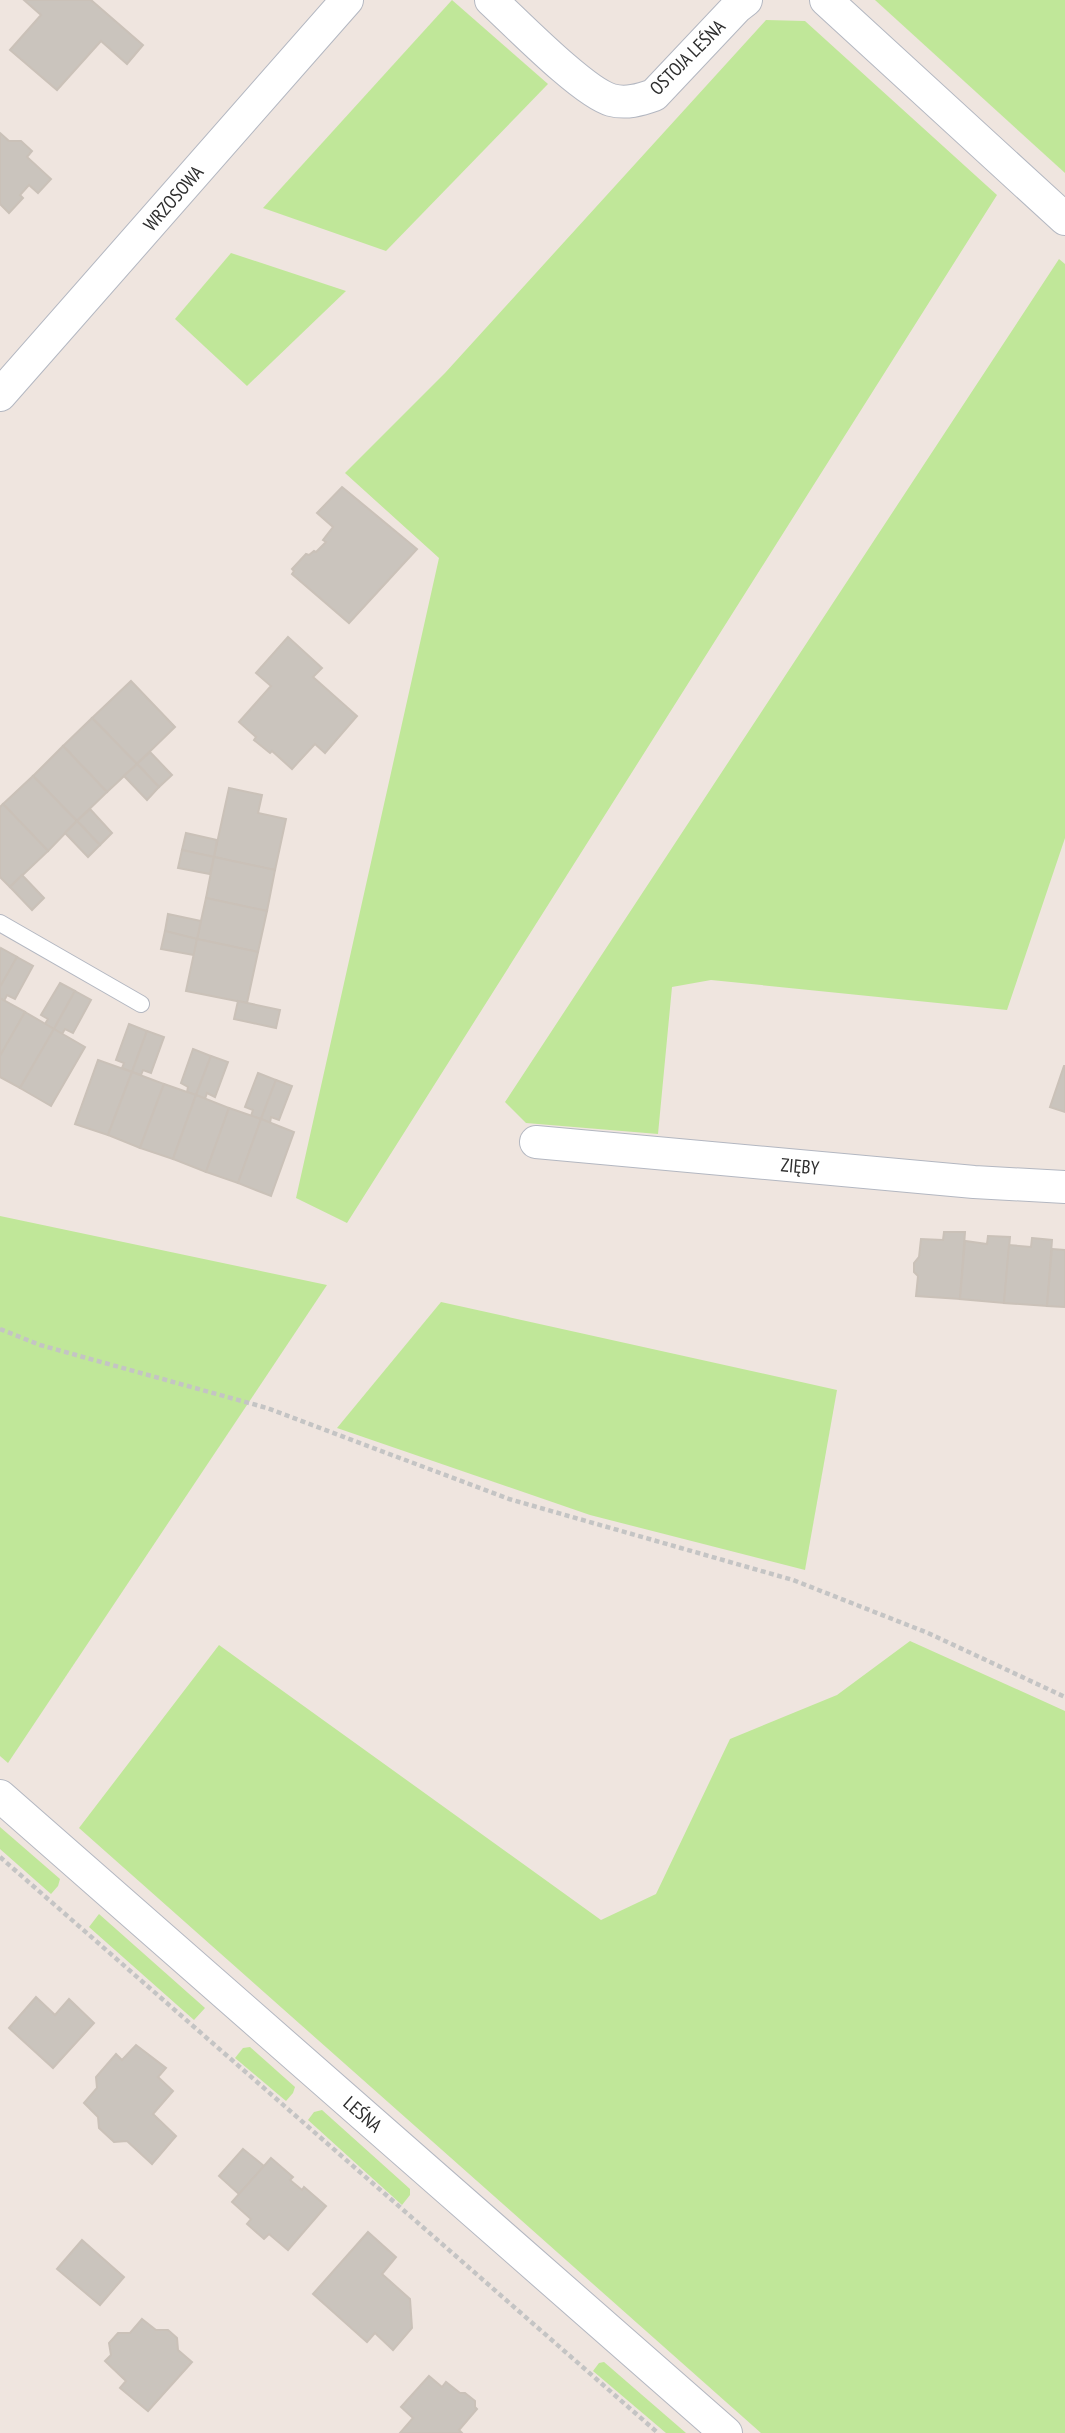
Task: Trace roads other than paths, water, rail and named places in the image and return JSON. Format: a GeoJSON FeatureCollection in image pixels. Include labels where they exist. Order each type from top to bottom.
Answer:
{"type":"FeatureCollection","features":[{"type":"Feature","properties":{"kind":"street","name":"WRZOSOWA"},"geometry":{"type":"LineString","coordinates":[[0,396],[347,0]]}},
{"type":"Feature","properties":{"kind":"street","name":"OSTOJA LEŚNA"},"geometry":{"type":"LineString","coordinates":[[491,0],[585,85],[611,100],[635,102],[654,95],[737,6],[746,0]]}},
{"type":"Feature","properties":{"kind":"street"},"geometry":{"type":"LineString","coordinates":[[826,0],[1065,219]]}},
{"type":"Feature","properties":{"kind":"street","name":"ZIĘBY"},"geometry":{"type":"LineString","coordinates":[[536,1142],[974,1182],[1065,1187]]}},
{"type":"Feature","properties":{"kind":"street","name":"LEŚNA"},"geometry":{"type":"LineString","coordinates":[[0,1796],[726,2433]]}},
{"type":"Feature","properties":{"kind":"lane"},"geometry":{"type":"LineString","coordinates":[[0,923],[141,1004]]}}]}
